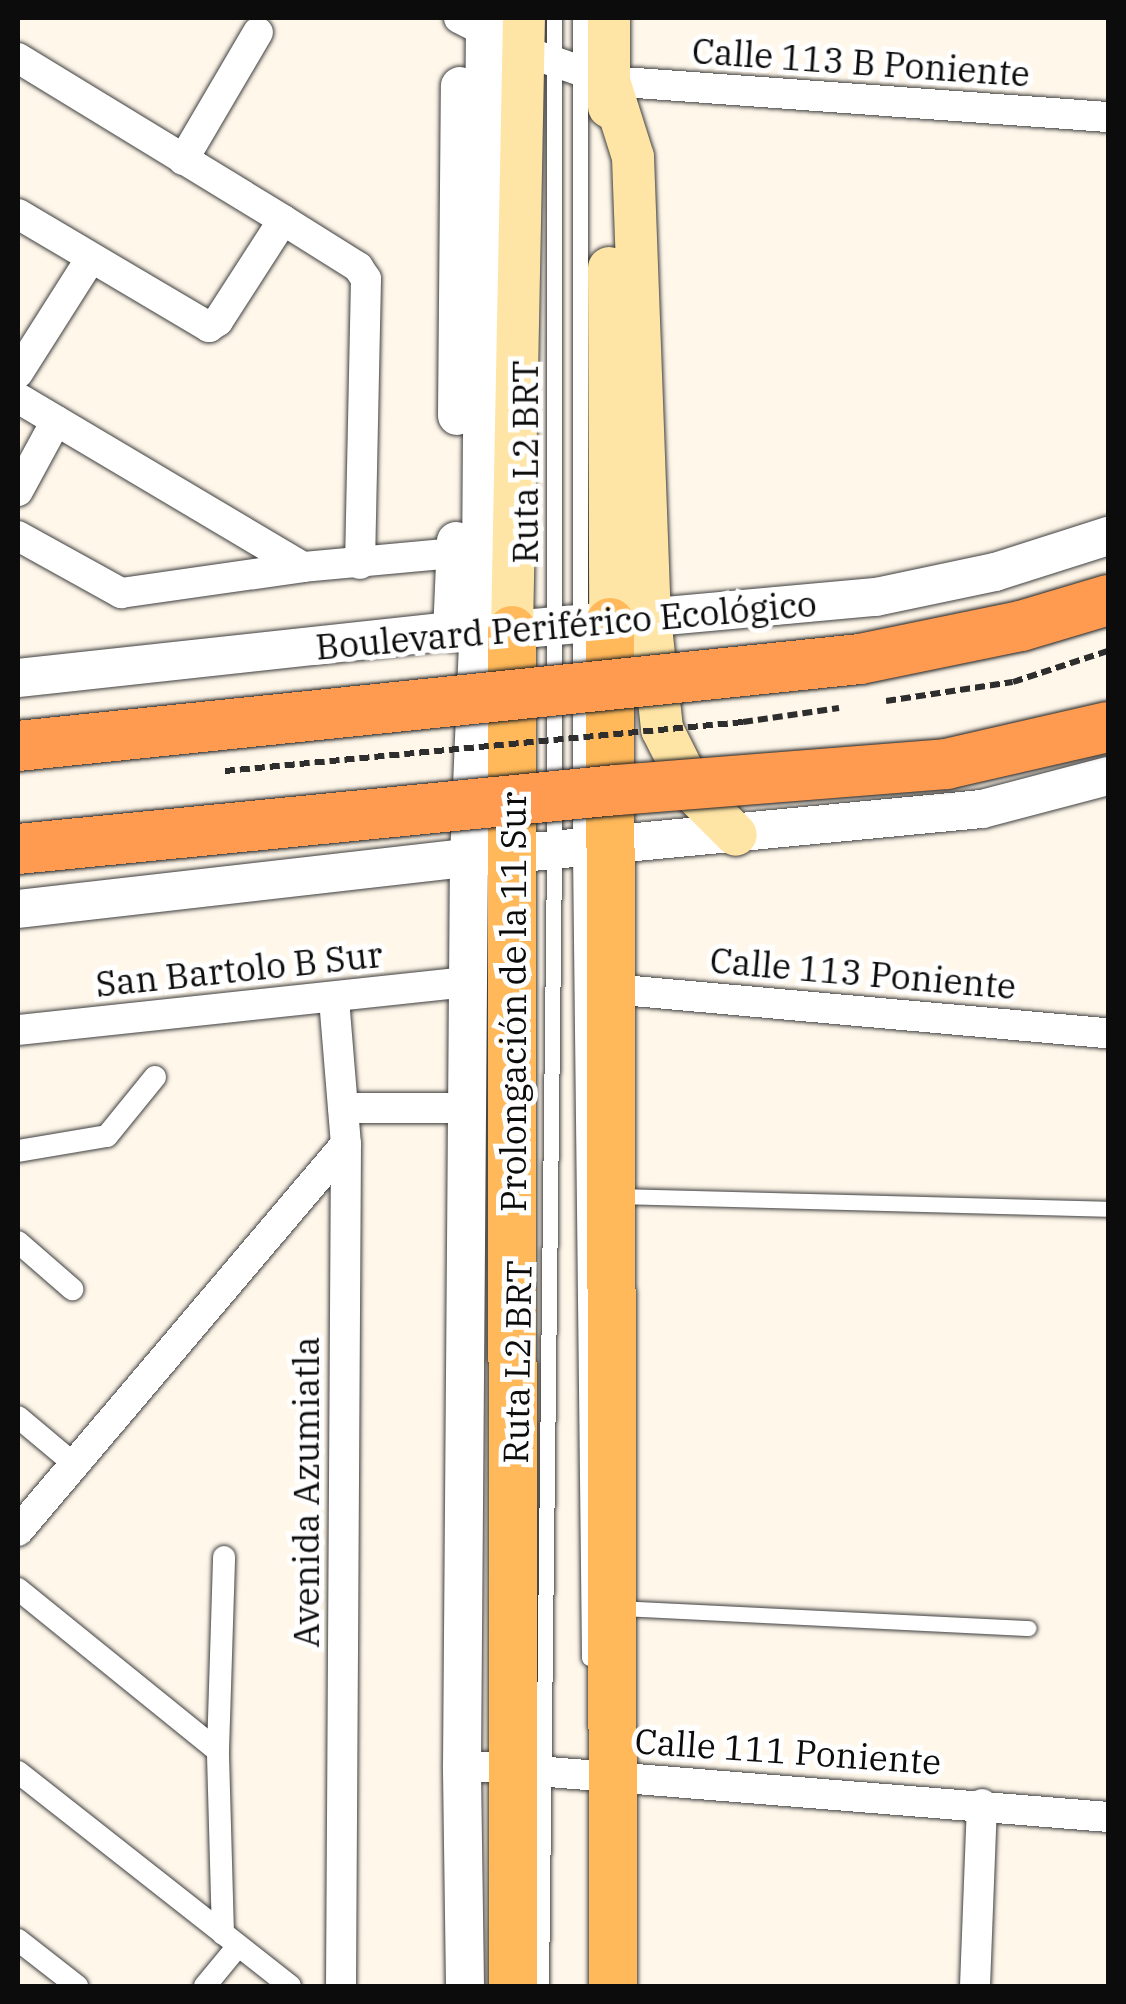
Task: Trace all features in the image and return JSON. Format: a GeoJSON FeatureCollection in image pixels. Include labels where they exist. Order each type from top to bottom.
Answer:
{"type":"FeatureCollection","features":[{"type":"Feature","properties":{"kind":"highway","name":"Boulevard Periférico Ecológico"},"geometry":{"type":"LineString","coordinates":[[18,746],[860,659],[1021,626],[1108,600]]}},
{"type":"Feature","properties":{"kind":"highway"},"geometry":{"type":"LineString","coordinates":[[18,849],[598,792],[946,764],[1108,727]]}},
{"type":"Feature","properties":{"kind":"main road","name":"Prolongación de la 11 Sur"},"geometry":{"type":"LineString","coordinates":[[559,57],[609,18]]}},
{"type":"Feature","properties":{"kind":"main road","name":"Prolongación de la 11 Sur"},"geometry":{"type":"LineString","coordinates":[[559,57],[545,853],[611,989],[612,1607],[596,1774],[613,1986]]}},
{"type":"Feature","properties":{"kind":"main road","name":"Prolongación de la 11 Sur"},"geometry":{"type":"LineString","coordinates":[[513,1986],[528,1770],[559,57]]}},
{"type":"Feature","properties":{"kind":"main road"},"geometry":{"type":"LineString","coordinates":[[548,626],[662,729],[694,793],[736,835]]}},
{"type":"Feature","properties":{"kind":"street","name":"Calle 113 B Poniente"},"geometry":{"type":"LineString","coordinates":[[470,21],[559,57],[1108,117]]}},
{"type":"Feature","properties":{"kind":"street"},"geometry":{"type":"LineString","coordinates":[[470,21],[548,626]]}},
{"type":"Feature","properties":{"kind":"street"},"geometry":{"type":"LineString","coordinates":[[183,160],[258,32]]}},
{"type":"Feature","properties":{"kind":"street"},"geometry":{"type":"LineString","coordinates":[[18,58],[358,267],[370,290],[360,564]]}},
{"type":"Feature","properties":{"kind":"street"},"geometry":{"type":"LineString","coordinates":[[18,214],[198,324],[209,327],[218,321],[283,220]]}},
{"type":"Feature","properties":{"kind":"street"},"geometry":{"type":"LineString","coordinates":[[18,373],[91,258]]}},
{"type":"Feature","properties":{"kind":"street"},"geometry":{"type":"LineString","coordinates":[[18,398],[303,568]]}},
{"type":"Feature","properties":{"kind":"street"},"geometry":{"type":"LineString","coordinates":[[18,491],[56,421]]}},
{"type":"Feature","properties":{"kind":"street"},"geometry":{"type":"LineString","coordinates":[[18,536],[121,594],[303,568],[443,554]]}},
{"type":"Feature","properties":{"kind":"street","name":"Boulevard Periférico Ecológico"},"geometry":{"type":"LineString","coordinates":[[18,678],[876,597],[995,572],[1108,536]]}},
{"type":"Feature","properties":{"kind":"street"},"geometry":{"type":"LineString","coordinates":[[18,909],[982,809],[1108,776]]}},
{"type":"Feature","properties":{"kind":"street"},"geometry":{"type":"LineString","coordinates":[[465,1986],[462,1765],[468,982],[545,853]]}},
{"type":"Feature","properties":{"kind":"street","name":"San Bartolo B Sur"},"geometry":{"type":"LineString","coordinates":[[18,1030],[468,982]]}},
{"type":"Feature","properties":{"kind":"street","name":"Calle 113 Poniente"},"geometry":{"type":"LineString","coordinates":[[611,989],[1108,1032]]}},
{"type":"Feature","properties":{"kind":"street","name":"Avenida Azumiatla"},"geometry":{"type":"LineString","coordinates":[[334,999],[346,1144],[341,1986]]}},
{"type":"Feature","properties":{"kind":"street"},"geometry":{"type":"LineString","coordinates":[[18,1150],[107,1136],[155,1077]]}},
{"type":"Feature","properties":{"kind":"street"},"geometry":{"type":"LineString","coordinates":[[343,1108],[467,1108]]}},
{"type":"Feature","properties":{"kind":"street"},"geometry":{"type":"LineString","coordinates":[[18,1532],[346,1144]]}},
{"type":"Feature","properties":{"kind":"street"},"geometry":{"type":"LineString","coordinates":[[18,1242],[72,1288]]}},
{"type":"Feature","properties":{"kind":"street"},"geometry":{"type":"LineString","coordinates":[[18,1417],[74,1464]]}},
{"type":"Feature","properties":{"kind":"street"},"geometry":{"type":"LineString","coordinates":[[205,1986],[230,1940],[218,1751],[224,1557]]}},
{"type":"Feature","properties":{"kind":"street"},"geometry":{"type":"LineString","coordinates":[[18,1589],[218,1751]]}},
{"type":"Feature","properties":{"kind":"street","name":"Calle 111 Poniente"},"geometry":{"type":"LineString","coordinates":[[462,1765],[1108,1817]]}},
{"type":"Feature","properties":{"kind":"street"},"geometry":{"type":"LineString","coordinates":[[18,1772],[290,1986]]}},
{"type":"Feature","properties":{"kind":"street"},"geometry":{"type":"LineString","coordinates":[[975,1986],[982,1804]]}},
{"type":"Feature","properties":{"kind":"street"},"geometry":{"type":"LineString","coordinates":[[18,1940],[47,1978],[77,1986]]}},
{"type":"Feature","properties":{"kind":"lane"},"geometry":{"type":"LineString","coordinates":[[554,18],[559,57]]}},
{"type":"Feature","properties":{"kind":"lane"},"geometry":{"type":"LineString","coordinates":[[559,57],[580,18]]}},
{"type":"Feature","properties":{"kind":"lane","name":"Ruta L2 BRT"},"geometry":{"type":"LineString","coordinates":[[545,853],[589,1676]]}},
{"type":"Feature","properties":{"kind":"lane"},"geometry":{"type":"LineString","coordinates":[[611,1196],[1108,1209]]}},
{"type":"Feature","properties":{"kind":"lane"},"geometry":{"type":"LineString","coordinates":[[612,1607],[1029,1628]]}},
{"type":"Feature","properties":{"kind":"lane"},"geometry":{"type":"LineString","coordinates":[[528,1770],[541,1986]]}}]}
